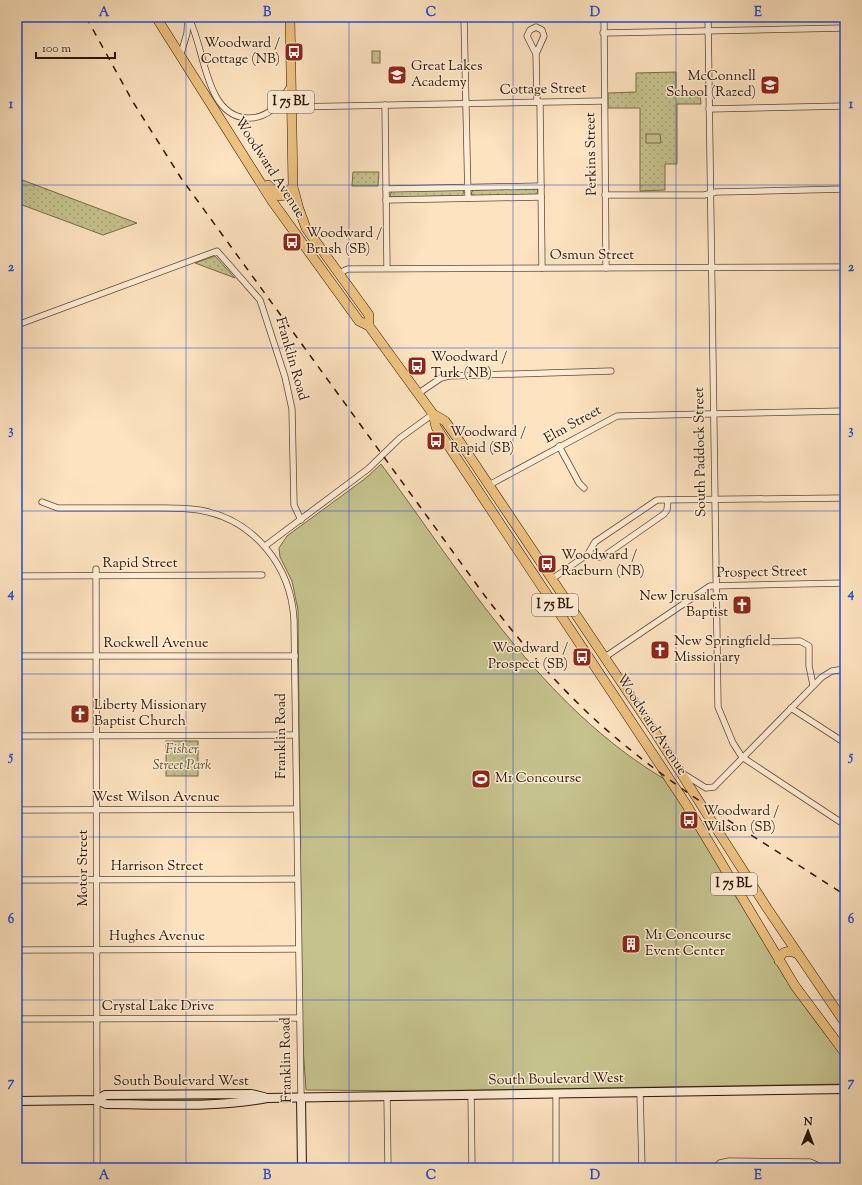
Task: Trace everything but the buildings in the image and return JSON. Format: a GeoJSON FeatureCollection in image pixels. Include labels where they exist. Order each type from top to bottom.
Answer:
{"type":"FeatureCollection","features":[{"type":"Feature","properties":{"kind":"main road","name":"Woodward Avenue"},"geometry":{"type":"LineString","coordinates":[[156,17],[272,201],[359,321],[369,326],[433,414],[436,426],[686,804],[795,986],[845,1053]]}},
{"type":"Feature","properties":{"kind":"main road","name":"Woodward Avenue"},"geometry":{"type":"LineString","coordinates":[[290,17],[293,187],[306,228],[368,315],[369,326]]}},
{"type":"Feature","properties":{"kind":"main road"},"geometry":{"type":"LineString","coordinates":[[241,153],[254,166],[274,193],[279,196],[285,195],[293,187]]}},
{"type":"Feature","properties":{"kind":"main road","name":"Woodward Avenue"},"geometry":{"type":"LineString","coordinates":[[433,414],[445,421],[489,485],[605,657],[681,772],[767,908],[845,1023]]}},
{"type":"Feature","properties":{"kind":"main road"},"geometry":{"type":"LineString","coordinates":[[518,549],[521,545],[524,545],[545,577],[552,579]]}},
{"type":"Feature","properties":{"kind":"main road"},"geometry":{"type":"LineString","coordinates":[[556,607],[566,612],[600,662],[604,662],[605,657]]}},
{"type":"Feature","properties":{"kind":"main road"},"geometry":{"type":"LineString","coordinates":[[779,961],[780,955],[784,952],[791,951],[798,954]]}},
{"type":"Feature","properties":{"kind":"street"},"geometry":{"type":"LineString","coordinates":[[180,57],[187,33],[188,17]]}},
{"type":"Feature","properties":{"kind":"street"},"geometry":{"type":"LineString","coordinates":[[188,17],[194,27],[210,85],[222,104],[232,113],[244,118],[263,115],[276,107],[291,85]]}},
{"type":"Feature","properties":{"kind":"street"},"geometry":{"type":"LineString","coordinates":[[464,17],[468,198]]}},
{"type":"Feature","properties":{"kind":"street","name":"Perkins Street"},"geometry":{"type":"LineString","coordinates":[[604,17],[603,101],[606,268]]}},
{"type":"Feature","properties":{"kind":"street","name":"South Paddock Street"},"geometry":{"type":"LineString","coordinates":[[708,17],[718,707],[733,743],[742,757],[845,825]]}},
{"type":"Feature","properties":{"kind":"street"},"geometry":{"type":"LineString","coordinates":[[604,32],[845,28]]}},
{"type":"Feature","properties":{"kind":"street"},"geometry":{"type":"LineString","coordinates":[[536,54],[541,186],[542,268]]}},
{"type":"Feature","properties":{"kind":"street","name":"Cottage Street"},"geometry":{"type":"LineString","coordinates":[[291,107],[603,101]]}},
{"type":"Feature","properties":{"kind":"street"},"geometry":{"type":"LineString","coordinates":[[385,105],[387,268]]}},
{"type":"Feature","properties":{"kind":"street"},"geometry":{"type":"LineString","coordinates":[[709,109],[845,106]]}},
{"type":"Feature","properties":{"kind":"street"},"geometry":{"type":"LineString","coordinates":[[386,189],[541,186]]}},
{"type":"Feature","properties":{"kind":"street"},"geometry":{"type":"LineString","coordinates":[[604,195],[845,189]]}},
{"type":"Feature","properties":{"kind":"street"},"geometry":{"type":"LineString","coordinates":[[386,200],[541,197]]}},
{"type":"Feature","properties":{"kind":"street","name":"Franklin Road"},"geometry":{"type":"LineString","coordinates":[[17,325],[217,251],[260,300],[290,394],[293,416],[294,502],[296,511],[301,520]]}},
{"type":"Feature","properties":{"kind":"street","name":"Osmun Street"},"geometry":{"type":"LineString","coordinates":[[339,273],[348,268],[845,267]]}},
{"type":"Feature","properties":{"kind":"street"},"geometry":{"type":"LineString","coordinates":[[419,393],[441,378],[449,376],[611,371]]}},
{"type":"Feature","properties":{"kind":"street","name":"Elm Street"},"geometry":{"type":"LineString","coordinates":[[489,485],[617,416],[845,411]]}},
{"type":"Feature","properties":{"kind":"street"},"geometry":{"type":"LineString","coordinates":[[265,546],[368,469],[400,438],[433,414]]}},
{"type":"Feature","properties":{"kind":"street"},"geometry":{"type":"LineString","coordinates":[[559,446],[579,483],[584,488]]}},
{"type":"Feature","properties":{"kind":"street"},"geometry":{"type":"LineString","coordinates":[[552,579],[588,554],[595,542],[653,502],[668,500],[714,499],[845,498]]}},
{"type":"Feature","properties":{"kind":"street"},"geometry":{"type":"LineString","coordinates":[[588,554],[599,557],[604,556],[664,514],[667,510],[668,500]]}},
{"type":"Feature","properties":{"kind":"street","name":"Franklin Road"},"geometry":{"type":"LineString","coordinates":[[42,502],[58,508],[180,508],[216,514],[233,521],[249,531],[265,546],[281,568],[291,594],[294,615],[302,1168]]}},
{"type":"Feature","properties":{"kind":"street","name":"Motor Street"},"geometry":{"type":"LineString","coordinates":[[96,569],[97,1168]]}},
{"type":"Feature","properties":{"kind":"street","name":"Rapid Street"},"geometry":{"type":"LineString","coordinates":[[17,576],[262,575]]}},
{"type":"Feature","properties":{"kind":"street","name":"Prospect Street"},"geometry":{"type":"LineString","coordinates":[[605,657],[707,587],[716,585],[845,583]]}},
{"type":"Feature","properties":{"kind":"street"},"geometry":{"type":"LineString","coordinates":[[764,642],[800,641],[809,646],[809,666],[813,685]]}},
{"type":"Feature","properties":{"kind":"street","name":"Rockwell Avenue"},"geometry":{"type":"LineString","coordinates":[[17,656],[295,656]]}},
{"type":"Feature","properties":{"kind":"street"},"geometry":{"type":"LineString","coordinates":[[681,772],[706,788],[710,788],[813,685],[828,673],[845,668]]}},
{"type":"Feature","properties":{"kind":"street"},"geometry":{"type":"LineString","coordinates":[[791,708],[845,743]]}},
{"type":"Feature","properties":{"kind":"street"},"geometry":{"type":"LineString","coordinates":[[17,736],[295,735]]}},
{"type":"Feature","properties":{"kind":"street","name":"West Wilson Avenue"},"geometry":{"type":"LineString","coordinates":[[17,810],[296,809]]}},
{"type":"Feature","properties":{"kind":"street","name":"Harrison Street"},"geometry":{"type":"LineString","coordinates":[[17,880],[297,879]]}},
{"type":"Feature","properties":{"kind":"street","name":"Hughes Avenue"},"geometry":{"type":"LineString","coordinates":[[17,950],[298,949]]}},
{"type":"Feature","properties":{"kind":"street","name":"Crystal Lake Drive"},"geometry":{"type":"LineString","coordinates":[[17,1019],[299,1018]]}},
{"type":"Feature","properties":{"kind":"street","name":"South Boulevard West"},"geometry":{"type":"LineString","coordinates":[[17,1101],[97,1100],[106,1104],[223,1103],[267,1098],[301,1097],[845,1089]]}},
{"type":"Feature","properties":{"kind":"street"},"geometry":{"type":"LineString","coordinates":[[640,1092],[642,1168]]}},
{"type":"Feature","properties":{"kind":"street"},"geometry":{"type":"LineString","coordinates":[[556,1093],[556,1168]]}},
{"type":"Feature","properties":{"kind":"street"},"geometry":{"type":"LineString","coordinates":[[471,1095],[472,1168]]}},
{"type":"Feature","properties":{"kind":"street"},"geometry":{"type":"LineString","coordinates":[[387,1096],[388,1168]]}},
{"type":"Feature","properties":{"kind":"street"},"geometry":{"type":"LineString","coordinates":[[715,1168],[720,1163],[729,1160],[810,1162],[820,1167]]}},
{"type":"Feature","properties":{"kind":"green space"},"geometry":{"type":"Polygon","coordinates":[[[372,51],[380,51],[380,63],[372,63],[372,51]]]}},
{"type":"Feature","properties":{"kind":"green space"},"geometry":{"type":"Polygon","coordinates":[[[676,72],[676,94],[700,93],[701,104],[677,104],[677,164],[665,164],[665,190],[640,191],[640,108],[608,108],[608,93],[636,92],[636,73],[676,72]]]}},
{"type":"Feature","properties":{"kind":"green space"},"geometry":{"type":"Polygon","coordinates":[[[646,134],[660,134],[661,143],[646,143],[646,134]]]}},
{"type":"Feature","properties":{"kind":"green space"},"geometry":{"type":"Polygon","coordinates":[[[353,172],[379,172],[378,186],[352,186],[353,172]]]}},
{"type":"Feature","properties":{"kind":"green space"},"geometry":{"type":"Polygon","coordinates":[[[17,178],[137,223],[103,235],[17,203],[17,178]]]}},
{"type":"Feature","properties":{"kind":"green space"},"geometry":{"type":"Polygon","coordinates":[[[536,188],[538,191],[535,195],[475,196],[471,194],[473,190],[536,188]]]}},
{"type":"Feature","properties":{"kind":"green space"},"geometry":{"type":"Polygon","coordinates":[[[462,190],[464,192],[462,196],[392,197],[390,195],[392,191],[462,190]]]}},
{"type":"Feature","properties":{"kind":"green space"},"geometry":{"type":"Polygon","coordinates":[[[215,256],[233,276],[235,278],[195,263],[215,256]]]}},
{"type":"Feature","properties":{"kind":"green space","name":"M1 Concourse"},"geometry":{"type":"Polygon","coordinates":[[[381,464],[475,594],[508,637],[543,678],[581,716],[622,750],[666,780],[845,1061],[845,1084],[417,1091],[306,1090],[302,1032],[298,610],[292,581],[280,557],[279,548],[287,536],[366,478],[381,464]]]}},
{"type":"Feature","properties":{"kind":"green space","name":"Fisher Street Park"},"geometry":{"type":"Polygon","coordinates":[[[166,741],[198,741],[198,776],[166,776],[166,741]]]}},
{"type":"Feature","properties":{"kind":"green space"},"geometry":{"type":"Polygon","coordinates":[[[251,1096],[225,1100],[107,1102],[104,1098],[251,1096]]]}},
{"type":"Feature","properties":{"kind":"railway"},"geometry":{"type":"LineString","coordinates":[[86,17],[133,102],[181,178],[485,596],[530,652],[580,705],[643,760],[728,820],[845,895]]}},
{"type":"Feature","properties":{"kind":"place","name":"Woodward / Cottage (NB)"},"geometry":{"type":"Point","coordinates":[294,52]}},
{"type":"Feature","properties":{"kind":"place","name":"Great Lakes Academy"},"geometry":{"type":"Point","coordinates":[397,75]}},
{"type":"Feature","properties":{"kind":"place","name":"McConnell School (Razed)"},"geometry":{"type":"Point","coordinates":[770,85]}},
{"type":"Feature","properties":{"kind":"place","name":"Woodward / Brush (SB)"},"geometry":{"type":"Point","coordinates":[292,242]}},
{"type":"Feature","properties":{"kind":"place","name":"Woodward / Turk (NB)"},"geometry":{"type":"Point","coordinates":[417,366]}},
{"type":"Feature","properties":{"kind":"place","name":"Woodward / Rapid (SB)"},"geometry":{"type":"Point","coordinates":[436,441]}},
{"type":"Feature","properties":{"kind":"place","name":"Woodward / Raeburn (NB)"},"geometry":{"type":"Point","coordinates":[547,564]}},
{"type":"Feature","properties":{"kind":"place","name":"New Jerusalem Baptist"},"geometry":{"type":"Point","coordinates":[742,605]}},
{"type":"Feature","properties":{"kind":"place","name":"New Springfield Missionary"},"geometry":{"type":"Point","coordinates":[660,650]}},
{"type":"Feature","properties":{"kind":"place","name":"Woodward / Prospect (SB)"},"geometry":{"type":"Point","coordinates":[582,657]}},
{"type":"Feature","properties":{"kind":"place","name":"Liberty Missionary Baptist Church"},"geometry":{"type":"Point","coordinates":[80,714]}},
{"type":"Feature","properties":{"kind":"place","name":"M1 Concourse"},"geometry":{"type":"Point","coordinates":[481,779]}},
{"type":"Feature","properties":{"kind":"place","name":"Woodward / Wilson (SB)"},"geometry":{"type":"Point","coordinates":[689,820]}},
{"type":"Feature","properties":{"kind":"place","name":"M1 Concourse Event Center"},"geometry":{"type":"Point","coordinates":[631,944]}}]}
